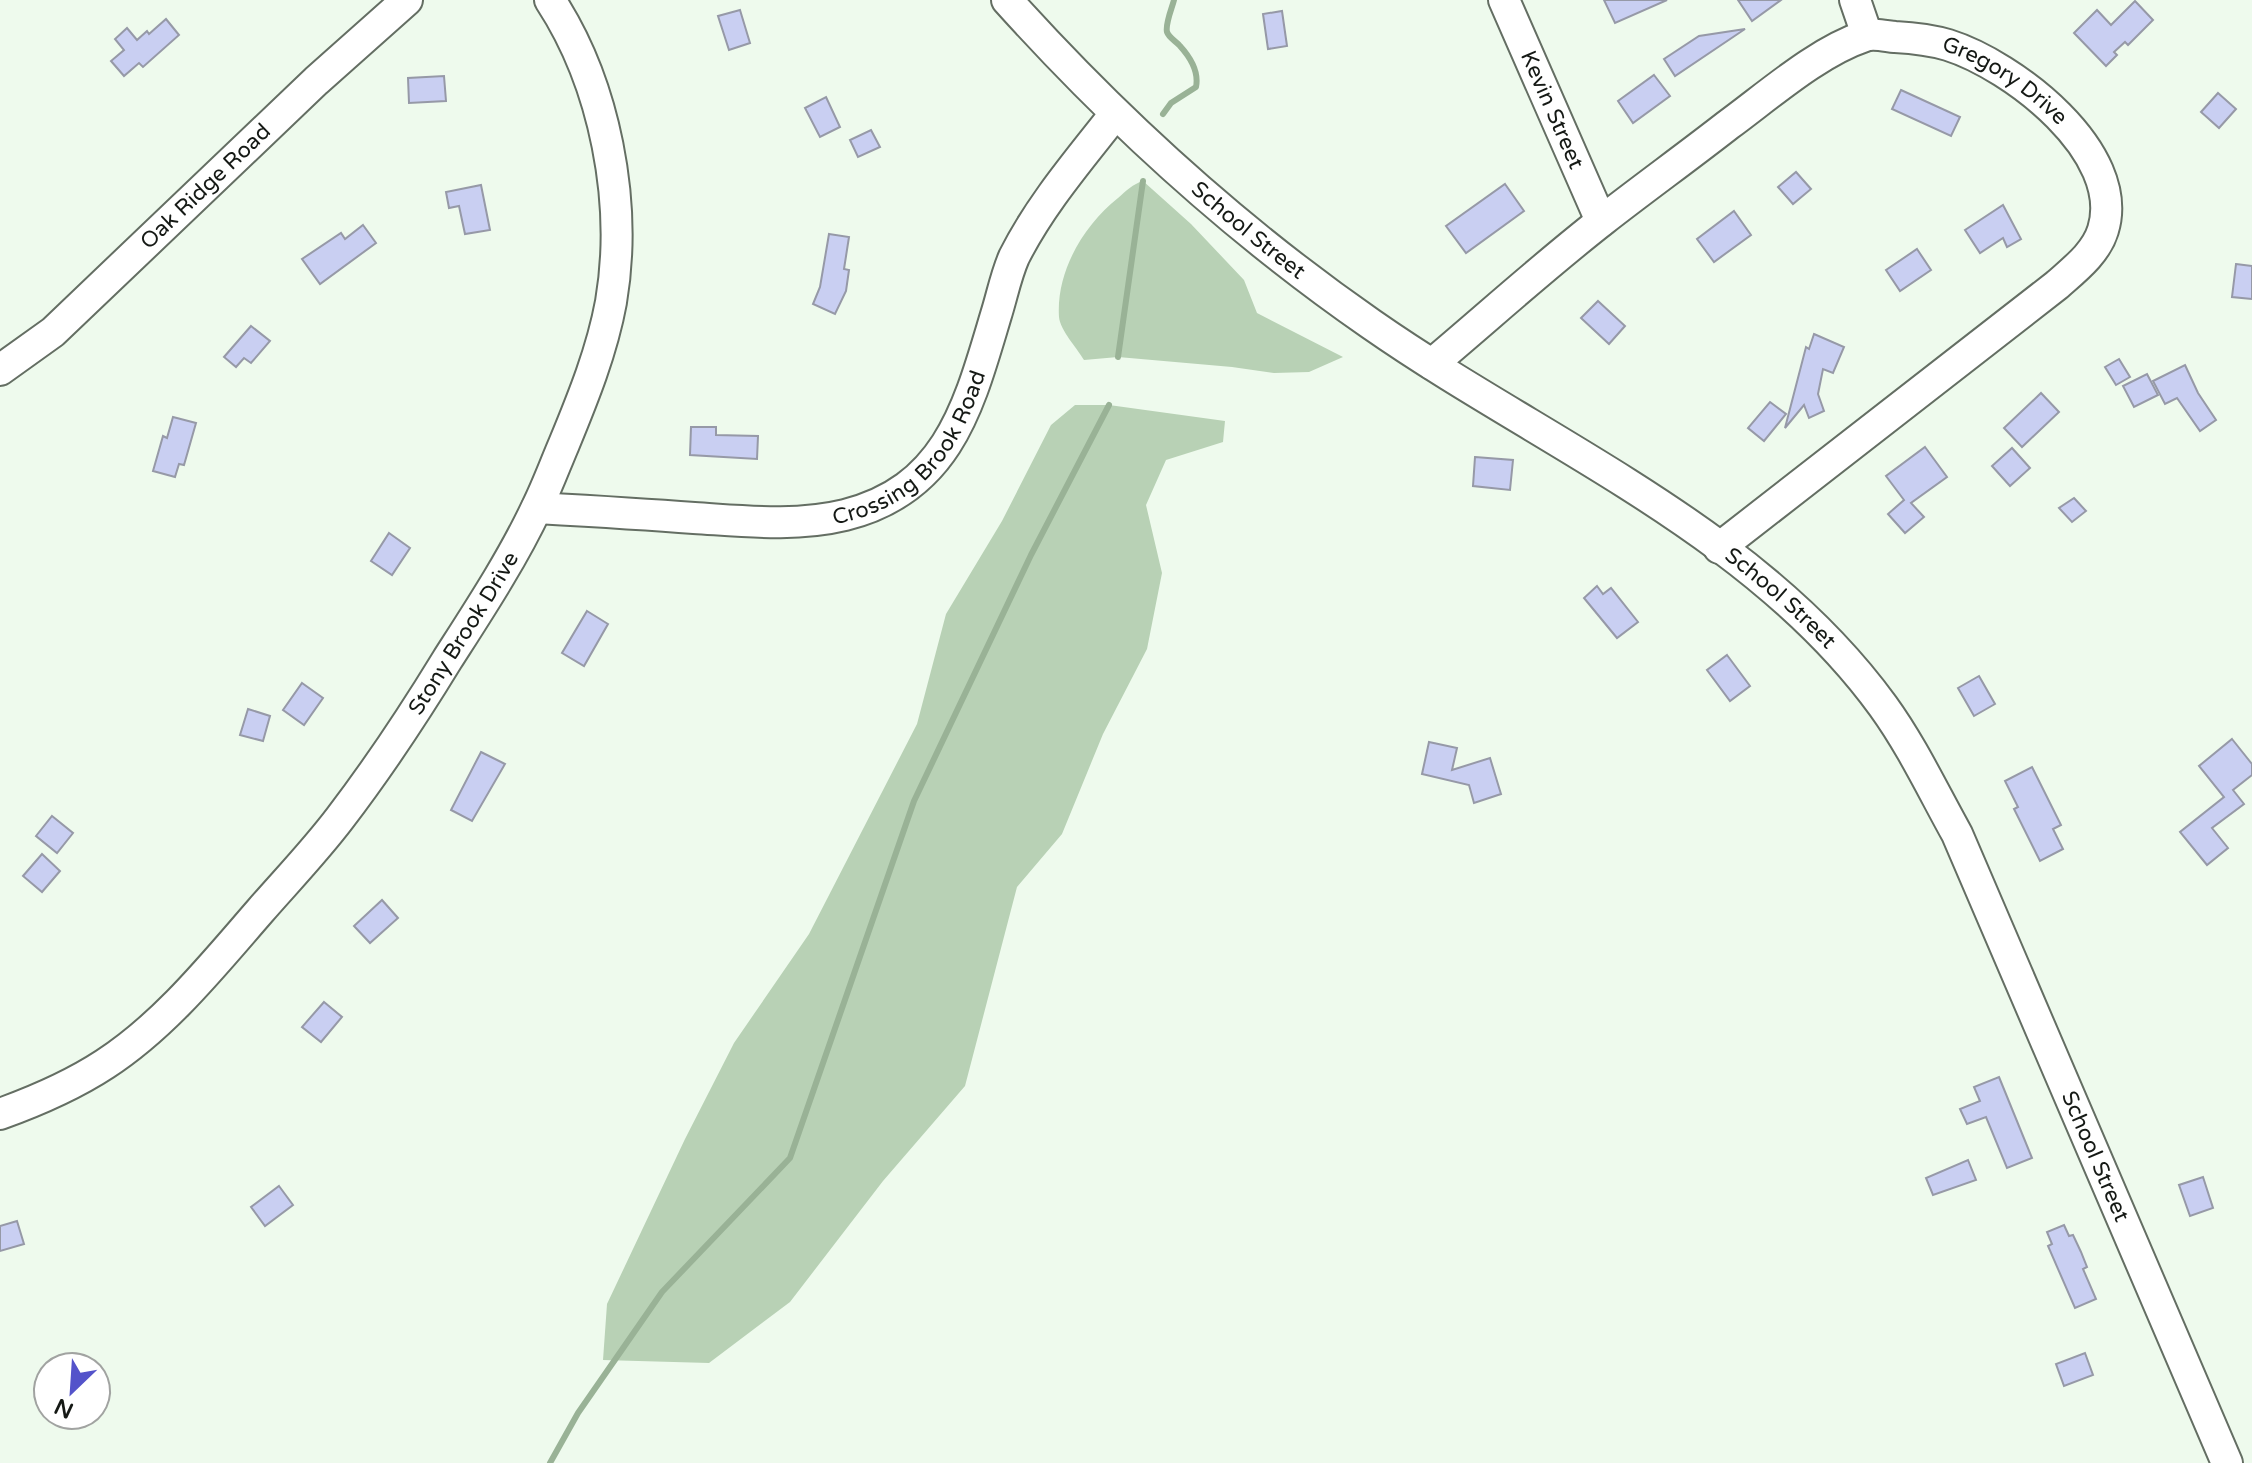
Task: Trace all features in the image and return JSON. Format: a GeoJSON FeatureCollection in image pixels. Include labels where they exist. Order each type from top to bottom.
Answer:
{"type":"FeatureCollection","features":[{"type":"Feature","properties":{"kind":"street","name":"Oak Ridge Road"},"geometry":{"type":"LineString","coordinates":[[0,370],[53,332],[316,81],[407,0]]}},
{"type":"Feature","properties":{"kind":"street","name":"Stony Brook Drive"},"geometry":{"type":"LineString","coordinates":[[0,1114],[72,1083],[105,1064],[150,1027],[209,970],[333,827],[397,741],[477,613],[537,508],[581,403],[601,343],[611,300],[615,255],[615,203],[596,101],[578,51],[550,0]]}},
{"type":"Feature","properties":{"kind":"street","name":"School Street"},"geometry":{"type":"LineString","coordinates":[[1007,0],[1115,114],[1247,231],[1314,284],[1432,364],[1582,454],[1719,548],[1775,591],[1834,648],[1883,705],[1918,761],[1957,834],[2227,1463]]}},
{"type":"Feature","properties":{"kind":"street","name":"Kevin Street"},"geometry":{"type":"LineString","coordinates":[[1504,0],[1601,221]]}},
{"type":"Feature","properties":{"kind":"street"},"geometry":{"type":"LineString","coordinates":[[1855,0],[1867,35]]}},
{"type":"Feature","properties":{"kind":"street","name":"Gregory Drive"},"geometry":{"type":"LineString","coordinates":[[1432,364],[1601,221],[1828,53],[1867,35],[1919,38],[1951,46],[1993,67],[2034,94],[2063,120],[2085,148],[2097,169],[2105,194],[2104,227],[2098,242],[2057,285],[1719,548]]}},
{"type":"Feature","properties":{"kind":"street","name":"Crossing Brook Road"},"geometry":{"type":"LineString","coordinates":[[537,508],[760,522],[804,521],[858,511],[902,490],[924,472],[946,446],[971,400],[1013,260],[1038,215],[1115,114]]}},
{"type":"Feature","properties":{"kind":"green space"},"geometry":{"type":"Polygon","coordinates":[[[1143,181],[1191,224],[1244,280],[1257,313],[1343,357],[1309,372],[1274,373],[1118,357],[1084,360],[1059,317],[1059,300],[1067,266],[1094,222],[1127,190],[1143,181]]]}},
{"type":"Feature","properties":{"kind":"green space"},"geometry":{"type":"Polygon","coordinates":[[[1075,405],[1109,405],[1225,421],[1223,442],[1166,460],[1146,505],[1162,573],[1147,649],[1103,734],[1062,834],[1017,887],[965,1086],[883,1181],[790,1302],[709,1363],[603,1360],[607,1304],[685,1139],[734,1043],[809,934],[917,724],[946,614],[1002,521],[1051,425],[1075,405]]]}},
{"type":"Feature","properties":{"kind":"building"},"geometry":{"type":"Polygon","coordinates":[[[1604,0],[1667,0],[1615,23],[1604,0]]]}},
{"type":"Feature","properties":{"kind":"building"},"geometry":{"type":"Polygon","coordinates":[[[1738,0],[1781,0],[1752,21],[1738,0]]]}},
{"type":"Feature","properties":{"kind":"building"},"geometry":{"type":"Polygon","coordinates":[[[2135,1],[2153,20],[2128,45],[2125,42],[2114,52],[2117,55],[2106,66],[2074,33],[2097,10],[2111,25],[2135,1]]]}},
{"type":"Feature","properties":{"kind":"building"},"geometry":{"type":"Polygon","coordinates":[[[740,10],[750,43],[729,50],[718,16],[740,10]]]}},
{"type":"Feature","properties":{"kind":"building"},"geometry":{"type":"Polygon","coordinates":[[[1282,11],[1287,46],[1268,49],[1263,14],[1282,11]]]}},
{"type":"Feature","properties":{"kind":"building"},"geometry":{"type":"Polygon","coordinates":[[[166,19],[179,35],[143,67],[139,63],[124,76],[111,61],[124,50],[115,39],[127,28],[137,40],[166,19]]]}},
{"type":"Feature","properties":{"kind":"building"},"geometry":{"type":"Polygon","coordinates":[[[1745,29],[1675,76],[1664,59],[1699,36],[1745,29]]]}},
{"type":"Feature","properties":{"kind":"building"},"geometry":{"type":"Polygon","coordinates":[[[1654,75],[1670,96],[1633,123],[1618,101],[1654,75]]]}},
{"type":"Feature","properties":{"kind":"building"},"geometry":{"type":"Polygon","coordinates":[[[444,76],[446,101],[409,103],[408,78],[444,76]]]}},
{"type":"Feature","properties":{"kind":"building"},"geometry":{"type":"Polygon","coordinates":[[[1901,90],[1960,117],[1951,136],[1892,109],[1901,90]]]}},
{"type":"Feature","properties":{"kind":"building"},"geometry":{"type":"Polygon","coordinates":[[[2218,93],[2236,109],[2219,128],[2201,112],[2218,93]]]}},
{"type":"Feature","properties":{"kind":"building"},"geometry":{"type":"Polygon","coordinates":[[[826,97],[840,127],[820,137],[805,108],[826,97]]]}},
{"type":"Feature","properties":{"kind":"building"},"geometry":{"type":"Polygon","coordinates":[[[871,130],[880,147],[858,157],[850,140],[871,130]]]}},
{"type":"Feature","properties":{"kind":"building"},"geometry":{"type":"Polygon","coordinates":[[[1796,172],[1811,189],[1793,204],[1778,187],[1796,172]]]}},
{"type":"Feature","properties":{"kind":"building"},"geometry":{"type":"Polygon","coordinates":[[[1505,184],[1524,211],[1466,253],[1446,226],[1505,184]]]}},
{"type":"Feature","properties":{"kind":"building"},"geometry":{"type":"Polygon","coordinates":[[[481,185],[490,230],[465,234],[459,206],[449,208],[446,192],[481,185]]]}},
{"type":"Feature","properties":{"kind":"building"},"geometry":{"type":"Polygon","coordinates":[[[2003,205],[2021,239],[2007,247],[2003,238],[1980,253],[1965,230],[2003,205]]]}},
{"type":"Feature","properties":{"kind":"building"},"geometry":{"type":"Polygon","coordinates":[[[1734,211],[1751,235],[1714,262],[1697,239],[1734,211]]]}},
{"type":"Feature","properties":{"kind":"building"},"geometry":{"type":"Polygon","coordinates":[[[363,225],[376,243],[320,284],[302,259],[341,233],[345,239],[363,225]]]}},
{"type":"Feature","properties":{"kind":"building"},"geometry":{"type":"Polygon","coordinates":[[[829,234],[849,237],[844,269],[849,270],[846,291],[835,314],[813,304],[820,287],[829,234]]]}},
{"type":"Feature","properties":{"kind":"building"},"geometry":{"type":"Polygon","coordinates":[[[1917,249],[1931,270],[1900,291],[1886,270],[1917,249]]]}},
{"type":"Feature","properties":{"kind":"building"},"geometry":{"type":"Polygon","coordinates":[[[2236,264],[2252,266],[2252,299],[2232,297],[2236,264]]]}},
{"type":"Feature","properties":{"kind":"building"},"geometry":{"type":"Polygon","coordinates":[[[1598,301],[1625,326],[1609,344],[1581,318],[1598,301]]]}},
{"type":"Feature","properties":{"kind":"building"},"geometry":{"type":"Polygon","coordinates":[[[251,326],[270,341],[251,363],[244,358],[236,367],[224,357],[251,326]]]}},
{"type":"Feature","properties":{"kind":"building"},"geometry":{"type":"Polygon","coordinates":[[[1814,334],[1844,347],[1833,373],[1823,369],[1818,394],[1824,411],[1809,418],[1804,405],[1785,428],[1806,347],[1809,349],[1814,334]]]}},
{"type":"Feature","properties":{"kind":"building"},"geometry":{"type":"Polygon","coordinates":[[[2119,359],[2130,377],[2116,385],[2105,367],[2119,359]]]}},
{"type":"Feature","properties":{"kind":"building"},"geometry":{"type":"Polygon","coordinates":[[[2185,365],[2198,393],[2216,420],[2200,431],[2177,398],[2165,404],[2153,381],[2185,365]]]}},
{"type":"Feature","properties":{"kind":"building"},"geometry":{"type":"Polygon","coordinates":[[[2147,374],[2158,395],[2134,407],[2123,386],[2147,374]]]}},
{"type":"Feature","properties":{"kind":"building"},"geometry":{"type":"Polygon","coordinates":[[[2041,393],[2059,412],[2022,447],[2004,428],[2041,393]]]}},
{"type":"Feature","properties":{"kind":"building"},"geometry":{"type":"Polygon","coordinates":[[[1770,402],[1786,414],[1764,441],[1748,428],[1770,402]]]}},
{"type":"Feature","properties":{"kind":"building"},"geometry":{"type":"Polygon","coordinates":[[[173,417],[196,423],[184,465],[179,464],[175,477],[153,471],[163,436],[167,438],[173,417]]]}},
{"type":"Feature","properties":{"kind":"building"},"geometry":{"type":"Polygon","coordinates":[[[691,427],[716,427],[716,435],[758,436],[757,459],[690,455],[691,427]]]}},
{"type":"Feature","properties":{"kind":"building"},"geometry":{"type":"Polygon","coordinates":[[[1925,447],[1947,477],[1911,503],[1924,517],[1905,533],[1888,514],[1904,500],[1886,476],[1925,447]]]}},
{"type":"Feature","properties":{"kind":"building"},"geometry":{"type":"Polygon","coordinates":[[[2012,448],[2030,468],[2010,486],[1992,466],[2012,448]]]}},
{"type":"Feature","properties":{"kind":"building"},"geometry":{"type":"Polygon","coordinates":[[[1475,457],[1513,460],[1510,490],[1473,486],[1475,457]]]}},
{"type":"Feature","properties":{"kind":"building"},"geometry":{"type":"Polygon","coordinates":[[[2074,498],[2086,511],[2072,522],[2059,508],[2074,498]]]}},
{"type":"Feature","properties":{"kind":"building"},"geometry":{"type":"Polygon","coordinates":[[[389,533],[410,548],[392,575],[371,561],[389,533]]]}},
{"type":"Feature","properties":{"kind":"building"},"geometry":{"type":"Polygon","coordinates":[[[1597,586],[1603,594],[1611,588],[1638,622],[1617,638],[1584,598],[1597,586]]]}},
{"type":"Feature","properties":{"kind":"building"},"geometry":{"type":"Polygon","coordinates":[[[587,611],[608,624],[584,666],[562,653],[587,611]]]}},
{"type":"Feature","properties":{"kind":"building"},"geometry":{"type":"Polygon","coordinates":[[[1727,655],[1750,686],[1730,701],[1707,670],[1727,655]]]}},
{"type":"Feature","properties":{"kind":"building"},"geometry":{"type":"Polygon","coordinates":[[[1979,676],[1995,704],[1974,716],[1958,688],[1979,676]]]}},
{"type":"Feature","properties":{"kind":"building"},"geometry":{"type":"Polygon","coordinates":[[[302,683],[323,698],[304,725],[283,710],[302,683]]]}},
{"type":"Feature","properties":{"kind":"building"},"geometry":{"type":"Polygon","coordinates":[[[248,709],[270,716],[263,741],[240,735],[248,709]]]}},
{"type":"Feature","properties":{"kind":"building"},"geometry":{"type":"Polygon","coordinates":[[[2232,739],[2252,764],[2252,775],[2233,790],[2244,804],[2212,828],[2228,848],[2207,865],[2180,832],[2224,797],[2199,766],[2232,739]]]}},
{"type":"Feature","properties":{"kind":"building"},"geometry":{"type":"Polygon","coordinates":[[[1429,742],[1457,748],[1452,770],[1490,758],[1501,794],[1474,803],[1469,785],[1422,774],[1429,742]]]}},
{"type":"Feature","properties":{"kind":"building"},"geometry":{"type":"Polygon","coordinates":[[[481,752],[505,764],[472,821],[451,810],[481,752]]]}},
{"type":"Feature","properties":{"kind":"building"},"geometry":{"type":"Polygon","coordinates":[[[2032,767],[2061,825],[2053,829],[2063,849],[2040,861],[2014,809],[2018,807],[2005,781],[2032,767]]]}},
{"type":"Feature","properties":{"kind":"building"},"geometry":{"type":"Polygon","coordinates":[[[52,816],[73,833],[57,853],[36,836],[52,816]]]}},
{"type":"Feature","properties":{"kind":"building"},"geometry":{"type":"Polygon","coordinates":[[[42,854],[60,871],[42,892],[23,876],[42,854]]]}},
{"type":"Feature","properties":{"kind":"building"},"geometry":{"type":"Polygon","coordinates":[[[382,900],[398,918],[370,943],[354,926],[382,900]]]}},
{"type":"Feature","properties":{"kind":"building"},"geometry":{"type":"Polygon","coordinates":[[[324,1002],[342,1017],[321,1042],[302,1027],[324,1002]]]}},
{"type":"Feature","properties":{"kind":"building"},"geometry":{"type":"Polygon","coordinates":[[[1999,1077],[2032,1158],[2007,1168],[1986,1117],[1967,1124],[1960,1109],[1980,1101],[1974,1087],[1999,1077]]]}},
{"type":"Feature","properties":{"kind":"building"},"geometry":{"type":"Polygon","coordinates":[[[1968,1160],[1976,1180],[1933,1195],[1926,1178],[1968,1160]]]}},
{"type":"Feature","properties":{"kind":"building"},"geometry":{"type":"Polygon","coordinates":[[[2203,1177],[2213,1208],[2190,1216],[2179,1185],[2203,1177]]]}},
{"type":"Feature","properties":{"kind":"building"},"geometry":{"type":"Polygon","coordinates":[[[279,1186],[293,1205],[265,1226],[251,1207],[279,1186]]]}},
{"type":"Feature","properties":{"kind":"building"},"geometry":{"type":"Polygon","coordinates":[[[17,1221],[24,1244],[0,1251],[0,1226],[17,1221]]]}},
{"type":"Feature","properties":{"kind":"building"},"geometry":{"type":"Polygon","coordinates":[[[2064,1225],[2081,1252],[2087,1267],[2083,1269],[2096,1299],[2075,1308],[2048,1246],[2052,1244],[2047,1232],[2064,1225]]]}},
{"type":"Feature","properties":{"kind":"building"},"geometry":{"type":"Polygon","coordinates":[[[2085,1353],[2093,1375],[2064,1386],[2056,1364],[2085,1353]]]}},
{"type":"Feature","properties":{"kind":"waterway"},"geometry":{"type":"LineString","coordinates":[[1163,114],[1171,103],[1196,87],[1197,81],[1195,70],[1184,50],[1167,32],[1174,0]]}},
{"type":"Feature","properties":{"kind":"waterway"},"geometry":{"type":"LineString","coordinates":[[1118,357],[1143,181]]}},
{"type":"Feature","properties":{"kind":"waterway"},"geometry":{"type":"LineString","coordinates":[[550,1463],[578,1413],[662,1292],[790,1158],[914,801],[1031,555],[1109,405]]}}]}
